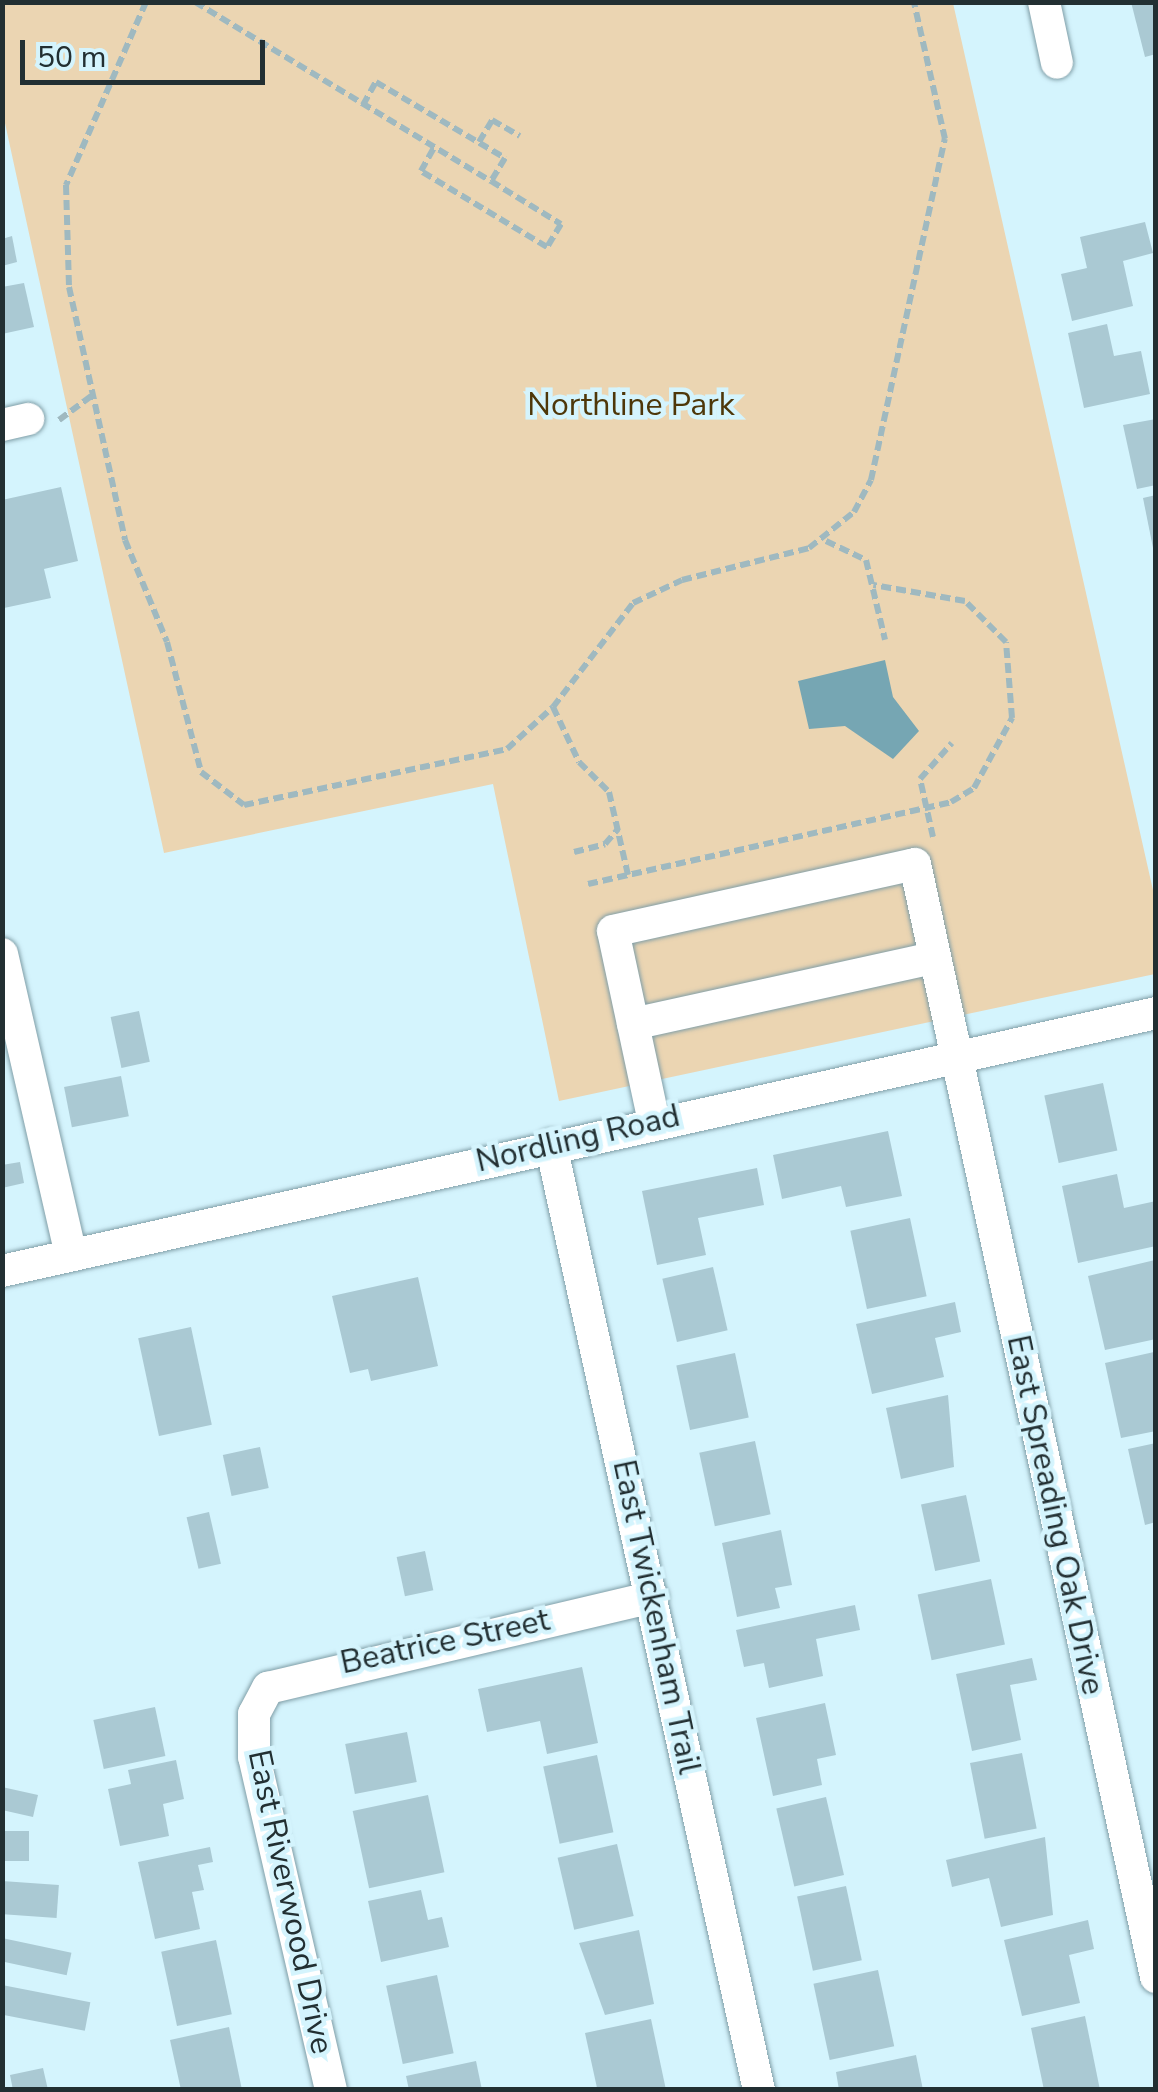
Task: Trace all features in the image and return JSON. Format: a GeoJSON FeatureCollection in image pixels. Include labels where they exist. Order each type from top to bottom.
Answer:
{"type":"FeatureCollection","features":[{"type":"Feature","properties":{"kind":"street"},"geometry":{"type":"LineString","coordinates":[[1044,2],[1057,62]]}},
{"type":"Feature","properties":{"kind":"street","name":"East Spreading Oak Drive"},"geometry":{"type":"LineString","coordinates":[[633,1024],[613,931],[914,864],[1156,1977]]}},
{"type":"Feature","properties":{"kind":"street"},"geometry":{"type":"LineString","coordinates":[[2,954],[71,1256]]}},
{"type":"Feature","properties":{"kind":"street"},"geometry":{"type":"LineString","coordinates":[[654,1122],[633,1024],[934,958]]}},
{"type":"Feature","properties":{"kind":"street","name":"Nordling Road"},"geometry":{"type":"LineString","coordinates":[[2,1270],[955,1054],[1156,1013]]}},
{"type":"Feature","properties":{"kind":"street","name":"East Twickenham Trail"},"geometry":{"type":"LineString","coordinates":[[551,1145],[759,2090]]}},
{"type":"Feature","properties":{"kind":"street","name":"Beatrice Street"},"geometry":{"type":"LineString","coordinates":[[254,1714],[287,1677],[652,1596]]}},
{"type":"Feature","properties":{"kind":"street","name":"East Riverwood Drive"},"geometry":{"type":"LineString","coordinates":[[254,1714],[254,1757],[331,2090]]}},
{"type":"Feature","properties":{"kind":"path"},"geometry":{"type":"LineString","coordinates":[[146,2],[86,130],[64,224],[124,540],[167,642],[200,772],[244,804],[507,749],[553,707],[644,596],[826,541],[870,480],[943,156],[914,2]]}},
{"type":"Feature","properties":{"kind":"path"},"geometry":{"type":"LineString","coordinates":[[195,2],[561,224],[547,247],[421,171],[434,148]]}},
{"type":"Feature","properties":{"kind":"path"},"geometry":{"type":"LineString","coordinates":[[363,104],[376,82],[479,142],[504,158],[491,182]]}},
{"type":"Feature","properties":{"kind":"path"},"geometry":{"type":"LineString","coordinates":[[479,142],[492,120],[520,136]]}},
{"type":"Feature","properties":{"kind":"path"},"geometry":{"type":"LineString","coordinates":[[826,541],[866,560],[885,640]]}},
{"type":"Feature","properties":{"kind":"path"},"geometry":{"type":"LineString","coordinates":[[588,884],[926,807],[974,788],[1002,749],[1016,687],[997,627],[965,601],[873,585]]}},
{"type":"Feature","properties":{"kind":"path"},"geometry":{"type":"LineString","coordinates":[[553,707],[580,762],[609,792],[628,875]]}},
{"type":"Feature","properties":{"kind":"path"},"geometry":{"type":"LineString","coordinates":[[926,807],[920,778],[952,743]]}},
{"type":"Feature","properties":{"kind":"path"},"geometry":{"type":"LineString","coordinates":[[574,852],[605,844],[618,829]]}},
{"type":"Feature","properties":{"kind":"green space","name":"Northline Park"},"geometry":{"type":"Polygon","coordinates":[[[2,3],[953,3],[1155,899],[1155,974],[559,1101],[493,784],[164,853],[3,114],[2,3]]]}},
{"type":"Feature","properties":{"kind":"water"},"geometry":{"type":"Polygon","coordinates":[[[885,660],[893,697],[919,731],[893,759],[845,726],[809,729],[798,681],[885,660]]]}},
{"type":"Feature","properties":{"kind":"building"},"geometry":{"type":"Polygon","coordinates":[[[1131,2],[1156,2],[1156,54],[1145,57],[1131,2]]]}},
{"type":"Feature","properties":{"kind":"building"},"geometry":{"type":"Polygon","coordinates":[[[1145,222],[1153,253],[1123,261],[1133,306],[1072,321],[1061,274],[1087,268],[1080,237],[1145,222]]]}},
{"type":"Feature","properties":{"kind":"building"},"geometry":{"type":"Polygon","coordinates":[[[12,236],[17,262],[2,266],[2,239],[12,236]]]}},
{"type":"Feature","properties":{"kind":"building"},"geometry":{"type":"Polygon","coordinates":[[[24,283],[34,327],[2,334],[2,287],[24,283]]]}},
{"type":"Feature","properties":{"kind":"building"},"geometry":{"type":"Polygon","coordinates":[[[1107,324],[1114,356],[1141,351],[1150,394],[1084,408],[1068,333],[1107,324]]]}},
{"type":"Feature","properties":{"kind":"building"},"geometry":{"type":"Polygon","coordinates":[[[1156,419],[1156,485],[1137,489],[1123,425],[1156,419]]]}},
{"type":"Feature","properties":{"kind":"building"},"geometry":{"type":"Polygon","coordinates":[[[61,487],[78,561],[44,569],[51,598],[4,608],[2,500],[61,487]]]}},
{"type":"Feature","properties":{"kind":"building"},"geometry":{"type":"Polygon","coordinates":[[[1156,495],[1156,553],[1154,553],[1143,498],[1156,495]]]}},
{"type":"Feature","properties":{"kind":"building"},"geometry":{"type":"Polygon","coordinates":[[[139,1011],[150,1062],[121,1068],[111,1017],[139,1011]]]}},
{"type":"Feature","properties":{"kind":"building"},"geometry":{"type":"Polygon","coordinates":[[[121,1076],[129,1116],[72,1127],[64,1087],[121,1076]]]}},
{"type":"Feature","properties":{"kind":"building"},"geometry":{"type":"Polygon","coordinates":[[[1103,1083],[1117,1150],[1059,1163],[1044,1095],[1103,1083]]]}},
{"type":"Feature","properties":{"kind":"building"},"geometry":{"type":"Polygon","coordinates":[[[888,1131],[902,1196],[846,1207],[841,1186],[782,1199],[773,1155],[888,1131]]]}},
{"type":"Feature","properties":{"kind":"building"},"geometry":{"type":"Polygon","coordinates":[[[20,1162],[24,1183],[2,1188],[2,1165],[20,1162]]]}},
{"type":"Feature","properties":{"kind":"building"},"geometry":{"type":"Polygon","coordinates":[[[757,1168],[764,1205],[698,1218],[706,1255],[657,1265],[642,1191],[757,1168]]]}},
{"type":"Feature","properties":{"kind":"building"},"geometry":{"type":"Polygon","coordinates":[[[1117,1174],[1124,1208],[1156,1201],[1156,1246],[1078,1263],[1062,1186],[1117,1174]]]}},
{"type":"Feature","properties":{"kind":"building"},"geometry":{"type":"Polygon","coordinates":[[[910,1218],[927,1296],[867,1309],[850,1231],[910,1218]]]}},
{"type":"Feature","properties":{"kind":"building"},"geometry":{"type":"Polygon","coordinates":[[[1155,1260],[1156,1339],[1105,1350],[1088,1276],[1155,1260]]]}},
{"type":"Feature","properties":{"kind":"building"},"geometry":{"type":"Polygon","coordinates":[[[713,1267],[728,1330],[677,1342],[662,1279],[713,1267]]]}},
{"type":"Feature","properties":{"kind":"building"},"geometry":{"type":"Polygon","coordinates":[[[418,1277],[438,1366],[371,1381],[368,1369],[350,1373],[332,1296],[418,1277]]]}},
{"type":"Feature","properties":{"kind":"building"},"geometry":{"type":"Polygon","coordinates":[[[955,1302],[961,1332],[935,1338],[944,1377],[872,1394],[856,1324],[955,1302]]]}},
{"type":"Feature","properties":{"kind":"building"},"geometry":{"type":"Polygon","coordinates":[[[191,1327],[212,1425],[159,1436],[138,1338],[191,1327]]]}},
{"type":"Feature","properties":{"kind":"building"},"geometry":{"type":"Polygon","coordinates":[[[1154,1352],[1156,1431],[1121,1438],[1105,1363],[1154,1352]]]}},
{"type":"Feature","properties":{"kind":"building"},"geometry":{"type":"Polygon","coordinates":[[[735,1353],[749,1418],[690,1430],[676,1365],[735,1353]]]}},
{"type":"Feature","properties":{"kind":"building"},"geometry":{"type":"Polygon","coordinates":[[[948,1395],[954,1467],[901,1479],[886,1408],[948,1395]]]}},
{"type":"Feature","properties":{"kind":"building"},"geometry":{"type":"Polygon","coordinates":[[[755,1441],[771,1514],[715,1526],[699,1453],[755,1441]]]}},
{"type":"Feature","properties":{"kind":"building"},"geometry":{"type":"Polygon","coordinates":[[[1156,1443],[1156,1522],[1145,1525],[1128,1449],[1156,1443]]]}},
{"type":"Feature","properties":{"kind":"building"},"geometry":{"type":"Polygon","coordinates":[[[260,1447],[269,1488],[232,1496],[223,1455],[260,1447]]]}},
{"type":"Feature","properties":{"kind":"building"},"geometry":{"type":"Polygon","coordinates":[[[966,1495],[980,1562],[935,1571],[921,1505],[966,1495]]]}},
{"type":"Feature","properties":{"kind":"building"},"geometry":{"type":"Polygon","coordinates":[[[209,1512],[221,1564],[199,1569],[187,1517],[209,1512]]]}},
{"type":"Feature","properties":{"kind":"building"},"geometry":{"type":"Polygon","coordinates":[[[781,1530],[792,1585],[775,1588],[780,1608],[737,1617],[722,1543],[781,1530]]]}},
{"type":"Feature","properties":{"kind":"building"},"geometry":{"type":"Polygon","coordinates":[[[425,1551],[433,1590],[405,1596],[397,1557],[425,1551]]]}},
{"type":"Feature","properties":{"kind":"building"},"geometry":{"type":"Polygon","coordinates":[[[991,1579],[1005,1645],[932,1660],[918,1595],[991,1579]]]}},
{"type":"Feature","properties":{"kind":"building"},"geometry":{"type":"Polygon","coordinates":[[[855,1605],[860,1630],[816,1639],[823,1676],[769,1688],[764,1663],[744,1667],[736,1630],[855,1605]]]}},
{"type":"Feature","properties":{"kind":"building"},"geometry":{"type":"Polygon","coordinates":[[[1032,1658],[1037,1680],[1010,1685],[1021,1740],[972,1751],[956,1674],[1032,1658]]]}},
{"type":"Feature","properties":{"kind":"building"},"geometry":{"type":"Polygon","coordinates":[[[582,1667],[598,1743],[547,1754],[540,1721],[487,1732],[478,1689],[582,1667]]]}},
{"type":"Feature","properties":{"kind":"building"},"geometry":{"type":"Polygon","coordinates":[[[825,1703],[836,1755],[817,1759],[822,1785],[773,1796],[756,1718],[825,1703]]]}},
{"type":"Feature","properties":{"kind":"building"},"geometry":{"type":"Polygon","coordinates":[[[155,1707],[165,1756],[104,1769],[93,1720],[155,1707]]]}},
{"type":"Feature","properties":{"kind":"building"},"geometry":{"type":"Polygon","coordinates":[[[407,1732],[417,1782],[355,1794],[345,1744],[407,1732]]]}},
{"type":"Feature","properties":{"kind":"building"},"geometry":{"type":"Polygon","coordinates":[[[1022,1753],[1037,1829],[985,1839],[970,1763],[1022,1753]]]}},
{"type":"Feature","properties":{"kind":"building"},"geometry":{"type":"Polygon","coordinates":[[[597,1755],[613,1832],[560,1844],[543,1766],[597,1755]]]}},
{"type":"Feature","properties":{"kind":"building"},"geometry":{"type":"Polygon","coordinates":[[[176,1760],[184,1799],[163,1804],[169,1836],[120,1846],[108,1789],[131,1784],[128,1770],[176,1760]]]}},
{"type":"Feature","properties":{"kind":"building"},"geometry":{"type":"Polygon","coordinates":[[[2,1787],[38,1795],[33,1817],[2,1810],[2,1787]]]}},
{"type":"Feature","properties":{"kind":"building"},"geometry":{"type":"Polygon","coordinates":[[[428,1795],[444,1872],[369,1888],[353,1811],[428,1795]]]}},
{"type":"Feature","properties":{"kind":"building"},"geometry":{"type":"Polygon","coordinates":[[[826,1797],[844,1875],[794,1886],[776,1808],[826,1797]]]}},
{"type":"Feature","properties":{"kind":"building"},"geometry":{"type":"Polygon","coordinates":[[[2,1831],[29,1831],[29,1861],[2,1861],[2,1831]]]}},
{"type":"Feature","properties":{"kind":"building"},"geometry":{"type":"Polygon","coordinates":[[[1045,1837],[1053,1915],[1001,1927],[989,1878],[952,1887],[946,1860],[1045,1837]]]}},
{"type":"Feature","properties":{"kind":"building"},"geometry":{"type":"Polygon","coordinates":[[[617,1844],[634,1916],[574,1930],[558,1858],[617,1844]]]}},
{"type":"Feature","properties":{"kind":"building"},"geometry":{"type":"Polygon","coordinates":[[[210,1847],[213,1862],[198,1865],[204,1890],[192,1892],[200,1929],[155,1939],[138,1862],[210,1847]]]}},
{"type":"Feature","properties":{"kind":"building"},"geometry":{"type":"Polygon","coordinates":[[[2,1881],[59,1885],[57,1918],[2,1914],[2,1881]]]}},
{"type":"Feature","properties":{"kind":"building"},"geometry":{"type":"Polygon","coordinates":[[[846,1886],[862,1960],[813,1971],[797,1896],[846,1886]]]}},
{"type":"Feature","properties":{"kind":"building"},"geometry":{"type":"Polygon","coordinates":[[[421,1890],[428,1920],[442,1917],[449,1947],[381,1962],[368,1901],[421,1890]]]}},
{"type":"Feature","properties":{"kind":"building"},"geometry":{"type":"Polygon","coordinates":[[[1088,1920],[1094,1949],[1069,1955],[1080,2003],[1022,2016],[1004,1940],[1088,1920]]]}},
{"type":"Feature","properties":{"kind":"building"},"geometry":{"type":"Polygon","coordinates":[[[639,1930],[654,2004],[605,2015],[579,1943],[639,1930]]]}},
{"type":"Feature","properties":{"kind":"building"},"geometry":{"type":"Polygon","coordinates":[[[2,1938],[71,1953],[67,1975],[2,1962],[2,1938]]]}},
{"type":"Feature","properties":{"kind":"building"},"geometry":{"type":"Polygon","coordinates":[[[216,1940],[232,2014],[177,2026],[161,1952],[216,1940]]]}},
{"type":"Feature","properties":{"kind":"building"},"geometry":{"type":"Polygon","coordinates":[[[878,1970],[894,2046],[830,2060],[813,1984],[878,1970]]]}},
{"type":"Feature","properties":{"kind":"building"},"geometry":{"type":"Polygon","coordinates":[[[437,1975],[454,2053],[403,2064],[386,1986],[437,1975]]]}},
{"type":"Feature","properties":{"kind":"building"},"geometry":{"type":"Polygon","coordinates":[[[2,1985],[90,2002],[85,2031],[2,2015],[2,1985]]]}},
{"type":"Feature","properties":{"kind":"building"},"geometry":{"type":"Polygon","coordinates":[[[1085,2016],[1100,2090],[1044,2090],[1031,2028],[1085,2016]]]}},
{"type":"Feature","properties":{"kind":"building"},"geometry":{"type":"Polygon","coordinates":[[[651,2019],[666,2090],[597,2088],[585,2033],[651,2019]]]}},
{"type":"Feature","properties":{"kind":"building"},"geometry":{"type":"Polygon","coordinates":[[[229,2027],[242,2090],[181,2090],[170,2040],[229,2027]]]}},
{"type":"Feature","properties":{"kind":"building"},"geometry":{"type":"Polygon","coordinates":[[[916,2055],[923,2090],[839,2090],[836,2072],[916,2055]]]}},
{"type":"Feature","properties":{"kind":"building"},"geometry":{"type":"Polygon","coordinates":[[[476,2061],[482,2090],[409,2090],[406,2076],[476,2061]]]}},
{"type":"Feature","properties":{"kind":"building"},"geometry":{"type":"Polygon","coordinates":[[[43,2068],[48,2090],[13,2090],[10,2075],[43,2068]]]}}]}
